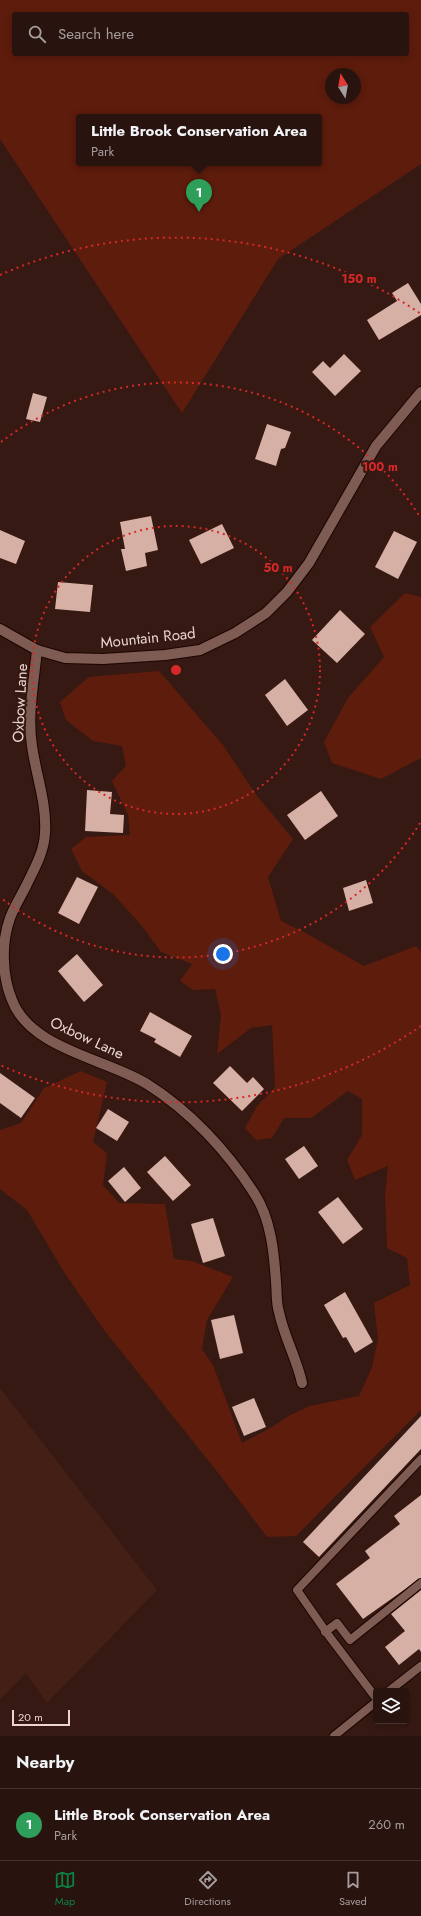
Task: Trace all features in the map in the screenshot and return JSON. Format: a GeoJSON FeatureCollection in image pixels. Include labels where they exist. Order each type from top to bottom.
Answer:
{"type":"FeatureCollection","features":[{"type":"Feature","properties":{"kind":"street","name":"Mountain Road"},"geometry":{"type":"LineString","coordinates":[[0,629],[37,650],[65,658],[103,659],[165,655],[200,650],[235,632],[266,613],[287,592],[308,562],[376,446],[421,392]]}},
{"type":"Feature","properties":{"kind":"street","name":"Oxbow Lane"},"geometry":{"type":"LineString","coordinates":[[37,650],[32,707],[31,744],[42,793],[46,832],[39,860],[10,918],[6,938],[4,953],[7,979],[12,1002],[19,1014],[43,1036],[129,1074],[165,1096],[198,1125],[224,1152],[255,1194],[269,1226],[278,1310],[298,1366],[302,1383]]}},
{"type":"Feature","properties":{"kind":"lane"},"geometry":{"type":"LineString","coordinates":[[373,1694],[325,1632],[297,1590],[421,1459]]}},
{"type":"Feature","properties":{"kind":"lane"},"geometry":{"type":"LineString","coordinates":[[325,1632],[337,1623],[350,1640],[421,1584]]}},
{"type":"Feature","properties":{"kind":"lane"},"geometry":{"type":"LineString","coordinates":[[393,1688],[421,1666]]}},
{"type":"Feature","properties":{"kind":"lane"},"geometry":{"type":"LineString","coordinates":[[334,1736],[373,1704]]}},
{"type":"Feature","properties":{"kind":"shaded area"},"geometry":{"type":"Polygon","coordinates":[[[0,0],[421,0],[421,164],[278,259],[182,413],[0,139],[0,0]]]}},
{"type":"Feature","properties":{"kind":"shaded area"},"geometry":{"type":"Polygon","coordinates":[[[405,593],[421,597],[421,758],[381,779],[332,763],[324,742],[348,698],[384,657],[370,627],[405,593]]]}},
{"type":"Feature","properties":{"kind":"shaded area"},"geometry":{"type":"Polygon","coordinates":[[[159,671],[223,745],[257,796],[293,839],[268,877],[281,921],[304,932],[364,966],[416,946],[421,952],[421,1410],[296,1536],[267,1537],[223,1479],[104,1330],[64,1272],[27,1210],[0,1189],[0,1130],[21,1123],[44,1088],[81,1071],[107,1082],[93,1142],[107,1153],[103,1185],[119,1203],[165,1204],[174,1259],[192,1261],[233,1277],[207,1320],[202,1349],[213,1365],[242,1443],[272,1427],[290,1415],[310,1406],[359,1396],[372,1367],[378,1339],[374,1303],[410,1285],[407,1258],[387,1248],[385,1193],[388,1166],[355,1180],[347,1160],[362,1135],[362,1099],[348,1091],[311,1118],[284,1118],[272,1138],[256,1140],[245,1128],[257,1106],[275,1088],[272,1025],[251,1028],[217,1054],[221,1015],[215,989],[193,990],[180,981],[192,964],[161,952],[142,926],[113,894],[82,871],[71,849],[86,837],[130,835],[128,815],[112,781],[126,766],[122,746],[93,741],[66,720],[60,702],[89,677],[159,671]]]}},
{"type":"Feature","properties":{"kind":"shaded area"},"geometry":{"type":"Polygon","coordinates":[[[0,1388],[157,1590],[47,1703],[26,1673],[0,1700],[0,1388]]]}},
{"type":"Feature","properties":{"kind":"building"},"geometry":{"type":"Polygon","coordinates":[[[408,283],[421,304],[421,315],[379,340],[367,320],[397,301],[392,293],[408,283]]]}},
{"type":"Feature","properties":{"kind":"building"},"geometry":{"type":"Polygon","coordinates":[[[344,354],[361,371],[335,396],[312,372],[323,361],[330,368],[344,354]]]}},
{"type":"Feature","properties":{"kind":"building"},"geometry":{"type":"Polygon","coordinates":[[[33,393],[47,397],[40,422],[26,419],[33,393]]]}},
{"type":"Feature","properties":{"kind":"building"},"geometry":{"type":"Polygon","coordinates":[[[267,424],[291,432],[285,448],[281,449],[276,466],[255,459],[267,424]]]}},
{"type":"Feature","properties":{"kind":"building"},"geometry":{"type":"Polygon","coordinates":[[[151,516],[158,550],[145,553],[147,566],[126,571],[121,549],[125,549],[120,522],[151,516]]]}},
{"type":"Feature","properties":{"kind":"building"},"geometry":{"type":"Polygon","coordinates":[[[222,524],[234,548],[201,564],[189,540],[222,524]]]}},
{"type":"Feature","properties":{"kind":"building"},"geometry":{"type":"Polygon","coordinates":[[[0,530],[25,541],[16,564],[0,558],[0,530]]]}},
{"type":"Feature","properties":{"kind":"building"},"geometry":{"type":"Polygon","coordinates":[[[394,531],[417,542],[398,579],[375,567],[394,531]]]}},
{"type":"Feature","properties":{"kind":"building"},"geometry":{"type":"Polygon","coordinates":[[[58,582],[93,585],[90,612],[55,609],[58,582]]]}},
{"type":"Feature","properties":{"kind":"building"},"geometry":{"type":"Polygon","coordinates":[[[340,610],[365,634],[337,663],[312,640],[340,610]]]}},
{"type":"Feature","properties":{"kind":"building"},"geometry":{"type":"Polygon","coordinates":[[[285,679],[308,710],[287,726],[265,695],[285,679]]]}},
{"type":"Feature","properties":{"kind":"building"},"geometry":{"type":"Polygon","coordinates":[[[87,790],[112,792],[110,814],[124,815],[123,833],[85,831],[87,790]]]}},
{"type":"Feature","properties":{"kind":"building"},"geometry":{"type":"Polygon","coordinates":[[[321,791],[338,816],[305,840],[287,815],[321,791]]]}},
{"type":"Feature","properties":{"kind":"building"},"geometry":{"type":"Polygon","coordinates":[[[77,877],[98,887],[79,924],[58,913],[77,877]]]}},
{"type":"Feature","properties":{"kind":"building"},"geometry":{"type":"Polygon","coordinates":[[[366,880],[373,903],[349,911],[343,888],[366,880]]]}},
{"type":"Feature","properties":{"kind":"building"},"geometry":{"type":"Polygon","coordinates":[[[77,954],[103,985],[84,1002],[58,971],[77,954]]]}},
{"type":"Feature","properties":{"kind":"building"},"geometry":{"type":"Polygon","coordinates":[[[150,1012],[192,1036],[180,1057],[154,1042],[156,1039],[140,1031],[150,1012]]]}},
{"type":"Feature","properties":{"kind":"building"},"geometry":{"type":"Polygon","coordinates":[[[230,1066],[247,1083],[253,1077],[264,1089],[242,1111],[213,1083],[230,1066]]]}},
{"type":"Feature","properties":{"kind":"building"},"geometry":{"type":"Polygon","coordinates":[[[0,1073],[35,1098],[21,1118],[0,1103],[0,1073]]]}},
{"type":"Feature","properties":{"kind":"building"},"geometry":{"type":"Polygon","coordinates":[[[108,1109],[129,1122],[117,1141],[96,1128],[108,1109]]]}},
{"type":"Feature","properties":{"kind":"building"},"geometry":{"type":"Polygon","coordinates":[[[304,1146],[318,1166],[299,1179],[285,1159],[304,1146]]]}},
{"type":"Feature","properties":{"kind":"building"},"geometry":{"type":"Polygon","coordinates":[[[165,1156],[191,1185],[173,1201],[147,1172],[165,1156]]]}},
{"type":"Feature","properties":{"kind":"building"},"geometry":{"type":"Polygon","coordinates":[[[124,1167],[141,1188],[125,1202],[108,1181],[124,1167]]]}},
{"type":"Feature","properties":{"kind":"building"},"geometry":{"type":"Polygon","coordinates":[[[338,1197],[363,1229],[343,1244],[318,1212],[338,1197]]]}},
{"type":"Feature","properties":{"kind":"building"},"geometry":{"type":"Polygon","coordinates":[[[213,1218],[225,1256],[203,1263],[191,1224],[213,1218]]]}},
{"type":"Feature","properties":{"kind":"building"},"geometry":{"type":"Polygon","coordinates":[[[345,1292],[373,1342],[355,1353],[346,1337],[343,1338],[324,1305],[345,1292]]]}},
{"type":"Feature","properties":{"kind":"building"},"geometry":{"type":"Polygon","coordinates":[[[234,1315],[243,1353],[220,1359],[211,1320],[234,1315]]]}},
{"type":"Feature","properties":{"kind":"building"},"geometry":{"type":"Polygon","coordinates":[[[254,1398],[266,1427],[244,1436],[232,1407],[254,1398]]]}},
{"type":"Feature","properties":{"kind":"building"},"geometry":{"type":"Polygon","coordinates":[[[421,1416],[421,1449],[319,1557],[303,1542],[421,1416]]]}},
{"type":"Feature","properties":{"kind":"building"},"geometry":{"type":"Polygon","coordinates":[[[421,1495],[421,1578],[363,1619],[336,1584],[370,1558],[365,1551],[400,1524],[394,1516],[421,1495]]]}},
{"type":"Feature","properties":{"kind":"building"},"geometry":{"type":"Polygon","coordinates":[[[421,1590],[421,1652],[419,1649],[399,1665],[385,1647],[405,1631],[391,1614],[421,1590]]]}},
{"type":"Feature","properties":{"kind":"place","name":"Little Brook Conservation Area"},"geometry":{"type":"Point","coordinates":[199,212]}}]}
